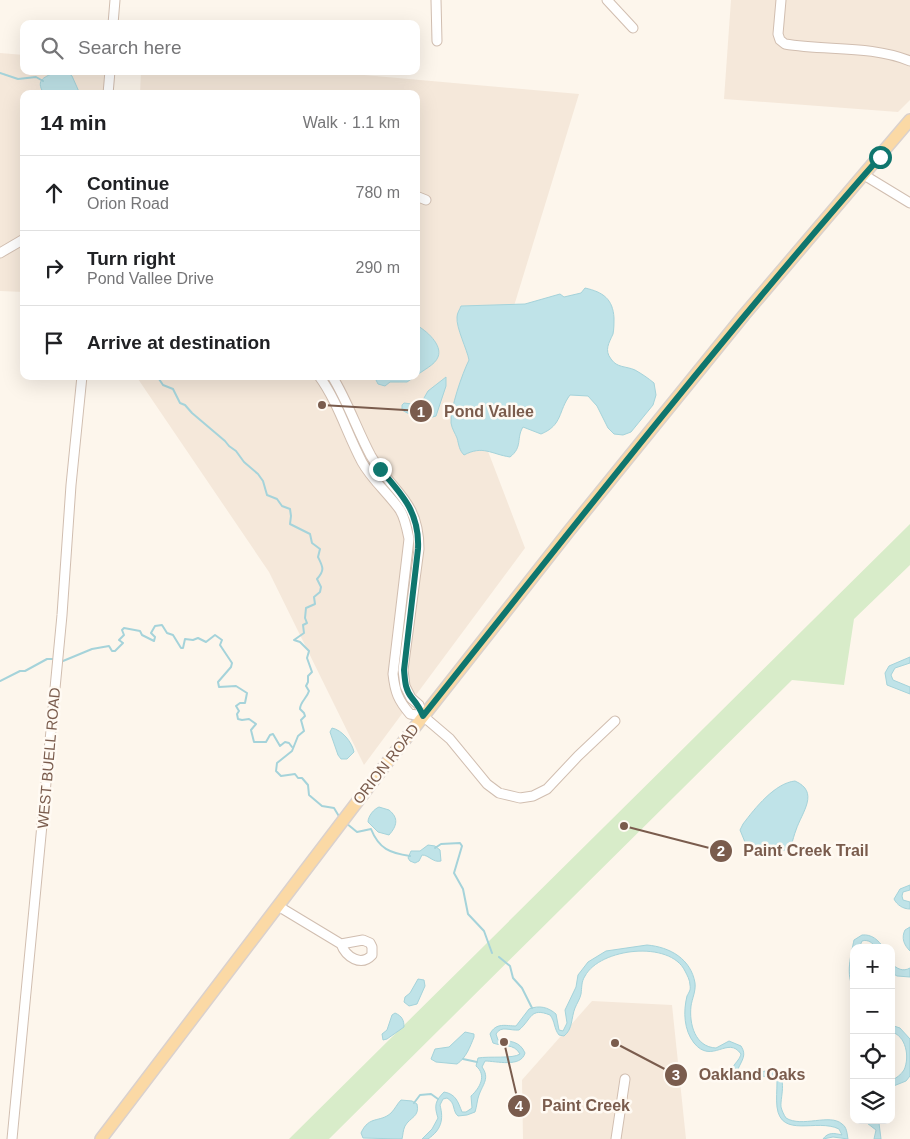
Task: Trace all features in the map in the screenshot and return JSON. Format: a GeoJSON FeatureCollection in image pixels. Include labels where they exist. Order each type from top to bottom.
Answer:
{"type":"FeatureCollection","features":[{"type":"Feature","properties":{"kind":"main road","name":"ORION ROAD"},"geometry":{"type":"LineString","coordinates":[[101,1139],[423,716],[569,531],[738,322],[910,120]]}},
{"type":"Feature","properties":{"kind":"street"},"geometry":{"type":"LineString","coordinates":[[113,20],[115,0]]}},
{"type":"Feature","properties":{"kind":"street"},"geometry":{"type":"LineString","coordinates":[[436,0],[436,41]]}},
{"type":"Feature","properties":{"kind":"street"},"geometry":{"type":"LineString","coordinates":[[607,0],[633,28]]}},
{"type":"Feature","properties":{"kind":"street"},"geometry":{"type":"LineString","coordinates":[[781,0],[778,34],[780,40],[785,44],[879,53],[898,56],[910,62]]}},
{"type":"Feature","properties":{"kind":"street"},"geometry":{"type":"LineString","coordinates":[[108,90],[110,75]]}},
{"type":"Feature","properties":{"kind":"street"},"geometry":{"type":"LineString","coordinates":[[864,175],[910,203]]}},
{"type":"Feature","properties":{"kind":"street"},"geometry":{"type":"LineString","coordinates":[[420,198],[426,200]]}},
{"type":"Feature","properties":{"kind":"street"},"geometry":{"type":"LineString","coordinates":[[0,253],[20,241]]}},
{"type":"Feature","properties":{"kind":"street","name":"WEST BUELL ROAD"},"geometry":{"type":"LineString","coordinates":[[12,1139],[62,615],[71,485],[82,380]]}},
{"type":"Feature","properties":{"kind":"street"},"geometry":{"type":"LineString","coordinates":[[322,380],[331,395],[352,441],[371,476],[400,510],[408,533],[393,674],[395,690],[402,705],[410,714],[423,716]]}},
{"type":"Feature","properties":{"kind":"street"},"geometry":{"type":"LineString","coordinates":[[334,380],[361,436],[380,469],[404,497],[413,513],[419,545],[404,670],[407,689],[411,698],[419,705],[423,716],[450,739],[487,784],[499,793],[520,798],[533,796],[547,789],[615,721]]}},
{"type":"Feature","properties":{"kind":"street"},"geometry":{"type":"LineString","coordinates":[[352,441],[361,436]]}},
{"type":"Feature","properties":{"kind":"street"},"geometry":{"type":"LineString","coordinates":[[408,544],[419,545]]}},
{"type":"Feature","properties":{"kind":"street"},"geometry":{"type":"LineString","coordinates":[[396,650],[406,652]]}},
{"type":"Feature","properties":{"kind":"street"},"geometry":{"type":"LineString","coordinates":[[397,695],[407,689]]}},
{"type":"Feature","properties":{"kind":"street"},"geometry":{"type":"LineString","coordinates":[[278,906],[341,944]]}},
{"type":"Feature","properties":{"kind":"street"},"geometry":{"type":"LineString","coordinates":[[616,1139],[625,1079]]}},
{"type":"Feature","properties":{"kind":"shaded area"},"geometry":{"type":"Polygon","coordinates":[[[731,0],[910,0],[910,100],[898,112],[724,99],[731,0]]]}},
{"type":"Feature","properties":{"kind":"shaded area"},"geometry":{"type":"Polygon","coordinates":[[[0,53],[20,55],[20,75],[109,75],[107,90],[20,90],[20,292],[0,291],[0,53]]]}},
{"type":"Feature","properties":{"kind":"shaded area"},"geometry":{"type":"Polygon","coordinates":[[[141,75],[364,75],[579,94],[506,332],[481,433],[525,548],[364,765],[269,572],[139,380],[420,380],[420,90],[140,90],[141,75]]]}},
{"type":"Feature","properties":{"kind":"shaded area"},"geometry":{"type":"Polygon","coordinates":[[[592,1001],[672,1005],[686,1139],[523,1139],[522,1080],[592,1001]]]}},
{"type":"Feature","properties":{"kind":"green space"},"geometry":{"type":"Polygon","coordinates":[[[910,524],[910,565],[854,619],[844,685],[792,680],[329,1139],[289,1139],[910,524]]]}},
{"type":"Feature","properties":{"kind":"water"},"geometry":{"type":"Polygon","coordinates":[[[49,75],[71,75],[78,90],[42,90],[40,85],[49,75]]]}},
{"type":"Feature","properties":{"kind":"water"},"geometry":{"type":"Polygon","coordinates":[[[585,288],[602,294],[612,306],[614,320],[613,334],[608,346],[609,356],[616,364],[635,370],[654,383],[656,395],[653,405],[631,432],[623,435],[614,434],[608,428],[597,406],[588,396],[570,395],[557,422],[548,430],[541,434],[523,427],[517,450],[510,457],[482,450],[464,455],[451,423],[452,409],[469,360],[457,322],[457,314],[461,306],[525,304],[560,294],[564,297],[581,293],[585,288]]]}},
{"type":"Feature","properties":{"kind":"water"},"geometry":{"type":"Polygon","coordinates":[[[420,328],[433,338],[439,352],[438,357],[420,373],[420,328]]]}},
{"type":"Feature","properties":{"kind":"water"},"geometry":{"type":"Polygon","coordinates":[[[446,377],[446,386],[436,416],[428,418],[419,417],[402,410],[404,403],[420,405],[428,391],[446,377]]]}},
{"type":"Feature","properties":{"kind":"water"},"geometry":{"type":"Polygon","coordinates":[[[376,380],[410,380],[407,382],[390,382],[385,386],[378,384],[376,380]]]}},
{"type":"Feature","properties":{"kind":"water"},"geometry":{"type":"Polygon","coordinates":[[[910,657],[910,663],[895,668],[891,675],[893,680],[910,687],[910,694],[887,685],[885,673],[889,666],[910,657]]]}},
{"type":"Feature","properties":{"kind":"water"},"geometry":{"type":"Polygon","coordinates":[[[332,728],[343,734],[351,744],[354,752],[347,759],[341,759],[338,755],[330,732],[332,728]]]}},
{"type":"Feature","properties":{"kind":"water"},"geometry":{"type":"Polygon","coordinates":[[[795,781],[807,791],[808,797],[791,846],[780,852],[764,852],[747,847],[740,830],[743,824],[759,804],[773,791],[780,786],[795,781]]]}},
{"type":"Feature","properties":{"kind":"water"},"geometry":{"type":"Polygon","coordinates":[[[379,807],[389,810],[396,819],[394,828],[389,835],[378,832],[368,822],[369,817],[379,807]]]}},
{"type":"Feature","properties":{"kind":"water"},"geometry":{"type":"Polygon","coordinates":[[[428,845],[435,846],[440,850],[441,861],[436,861],[422,855],[419,861],[415,863],[410,861],[408,858],[411,851],[420,851],[428,845]]]}},
{"type":"Feature","properties":{"kind":"water"},"geometry":{"type":"Polygon","coordinates":[[[910,885],[910,890],[903,892],[902,896],[903,900],[910,902],[910,909],[900,906],[894,899],[900,889],[910,885]]]}},
{"type":"Feature","properties":{"kind":"water"},"geometry":{"type":"Polygon","coordinates":[[[910,927],[910,951],[903,939],[905,930],[910,927]]]}},
{"type":"Feature","properties":{"kind":"water"},"geometry":{"type":"Polygon","coordinates":[[[862,935],[869,935],[881,944],[862,941],[861,944],[853,944],[854,940],[862,935]]]}},
{"type":"Feature","properties":{"kind":"water"},"geometry":{"type":"Polygon","coordinates":[[[647,945],[664,948],[678,956],[689,967],[695,983],[691,1006],[692,1027],[703,1044],[716,1048],[729,1041],[741,1046],[744,1055],[738,1069],[739,1073],[747,1076],[769,1071],[780,1076],[782,1081],[781,1107],[786,1118],[800,1122],[837,1121],[845,1127],[848,1139],[833,1137],[823,1139],[831,1134],[842,1135],[839,1129],[830,1126],[801,1126],[785,1122],[780,1117],[777,1107],[777,1082],[763,1076],[746,1078],[735,1076],[732,1070],[741,1054],[736,1049],[731,1047],[707,1051],[694,1043],[685,1021],[685,1008],[690,987],[685,971],[677,961],[665,955],[635,951],[605,959],[593,966],[584,978],[581,996],[570,1027],[564,1036],[557,1033],[550,1015],[539,1012],[532,1015],[519,1030],[503,1029],[498,1031],[496,1034],[498,1040],[510,1041],[523,1049],[525,1053],[523,1058],[513,1062],[485,1061],[482,1067],[486,1078],[478,1097],[475,1112],[458,1116],[450,1100],[447,1098],[443,1099],[440,1105],[442,1115],[439,1128],[428,1139],[422,1139],[432,1129],[438,1118],[436,1104],[444,1092],[454,1097],[462,1112],[472,1108],[471,1096],[477,1089],[482,1077],[476,1066],[478,1058],[517,1056],[520,1054],[515,1048],[493,1043],[490,1034],[492,1030],[498,1026],[516,1026],[529,1009],[540,1007],[547,1008],[556,1014],[559,1030],[563,1031],[567,1023],[565,1010],[576,987],[578,975],[588,962],[606,951],[647,945]]]}},
{"type":"Feature","properties":{"kind":"water"},"geometry":{"type":"Polygon","coordinates":[[[895,966],[905,970],[910,968],[910,977],[895,975],[895,966]]]}},
{"type":"Feature","properties":{"kind":"water"},"geometry":{"type":"Polygon","coordinates":[[[418,979],[424,980],[425,986],[417,1004],[409,1006],[404,1002],[405,997],[410,993],[418,979]]]}},
{"type":"Feature","properties":{"kind":"water"},"geometry":{"type":"Polygon","coordinates":[[[395,1013],[402,1018],[404,1027],[383,1040],[382,1034],[387,1030],[392,1015],[395,1013]]]}},
{"type":"Feature","properties":{"kind":"water"},"geometry":{"type":"Polygon","coordinates":[[[895,1026],[900,1028],[910,1039],[910,1076],[906,1081],[895,1085],[895,1078],[904,1070],[907,1059],[903,1042],[896,1034],[895,1026]]]}},
{"type":"Feature","properties":{"kind":"water"},"geometry":{"type":"Polygon","coordinates":[[[465,1032],[474,1034],[474,1037],[460,1062],[457,1064],[436,1062],[431,1059],[435,1049],[449,1047],[465,1032]]]}},
{"type":"Feature","properties":{"kind":"water"},"geometry":{"type":"Polygon","coordinates":[[[401,1100],[412,1101],[417,1104],[418,1108],[416,1114],[405,1126],[402,1139],[363,1138],[361,1133],[364,1127],[371,1121],[387,1116],[401,1100]]]}},
{"type":"Feature","properties":{"kind":"water"},"geometry":{"type":"Polygon","coordinates":[[[868,1124],[879,1124],[881,1139],[874,1139],[876,1130],[868,1124]]]}},
{"type":"Feature","properties":{"kind":"waterway"},"geometry":{"type":"LineString","coordinates":[[0,73],[18,79],[36,77],[43,81]]}},
{"type":"Feature","properties":{"kind":"waterway"},"geometry":{"type":"LineString","coordinates":[[160,380],[163,385],[173,389],[180,403],[185,405],[236,451],[244,462],[258,474],[263,481],[267,495],[277,499],[282,506],[290,509],[290,524],[310,534],[312,543],[320,549],[318,557],[322,571],[317,579],[321,587],[320,592],[314,597],[315,604],[306,608],[305,618],[307,623],[303,625],[304,633],[294,640],[300,642],[309,651],[307,658],[312,672],[308,676],[306,686],[309,691],[300,707],[305,716],[301,720],[304,731],[298,736],[292,751],[277,763],[276,771],[281,776],[295,774],[298,778],[302,778],[308,785],[309,795],[322,806],[334,808],[340,818]]}},
{"type":"Feature","properties":{"kind":"waterway"},"geometry":{"type":"LineString","coordinates":[[63,661],[92,649],[109,646],[112,651],[115,651],[123,643],[119,640],[124,635],[122,630],[124,628],[140,631],[142,635],[154,641],[155,637],[151,633],[155,626],[162,625],[167,633],[173,635],[181,648],[183,648],[185,639],[193,640],[198,638],[206,642],[215,635],[222,640],[220,645],[232,663],[231,667],[218,682],[219,687],[236,686],[247,693],[245,703],[240,703],[236,706],[239,711],[237,714],[238,719],[249,719],[256,724],[251,730],[254,742],[266,742],[270,735],[273,734],[280,746],[285,742],[289,743],[292,747]]}},
{"type":"Feature","properties":{"kind":"waterway"},"geometry":{"type":"LineString","coordinates":[[0,681],[20,671],[25,671],[47,659],[53,659]]}},
{"type":"Feature","properties":{"kind":"waterway"},"geometry":{"type":"LineString","coordinates":[[346,823],[357,832],[371,829],[374,836],[386,849],[410,856]]}},
{"type":"Feature","properties":{"kind":"waterway"},"geometry":{"type":"LineString","coordinates":[[435,848],[441,844],[460,843],[462,846],[454,873],[463,889],[468,914],[484,931],[492,953]]}},
{"type":"Feature","properties":{"kind":"waterway"},"geometry":{"type":"LineString","coordinates":[[499,957],[510,966],[513,978],[522,988],[532,1008]]}},
{"type":"Feature","properties":{"kind":"waterway"},"geometry":{"type":"LineString","coordinates":[[463,1059],[477,1062]]}},
{"type":"Feature","properties":{"kind":"waterway"},"geometry":{"type":"LineString","coordinates":[[414,1103],[420,1095],[431,1094],[438,1099]]}},
{"type":"Feature","properties":{"kind":"place","name":"Pond Vallee"},"geometry":{"type":"Point","coordinates":[322,405]}},
{"type":"Feature","properties":{"kind":"place","name":"Paint Creek Trail"},"geometry":{"type":"Point","coordinates":[624,826]}},
{"type":"Feature","properties":{"kind":"place","name":"Paint Creek"},"geometry":{"type":"Point","coordinates":[504,1042]}},
{"type":"Feature","properties":{"kind":"place","name":"Oakland Oaks"},"geometry":{"type":"Point","coordinates":[615,1043]}},
{"type":"Feature","properties":{"kind":"route"},"geometry":{"type":"LineString","coordinates":[[380,469],[404,497],[413,513],[418,534],[418,549],[404,670],[405,686],[411,698],[419,705],[423,716],[569,531],[744,315],[880,157]]}}]}
